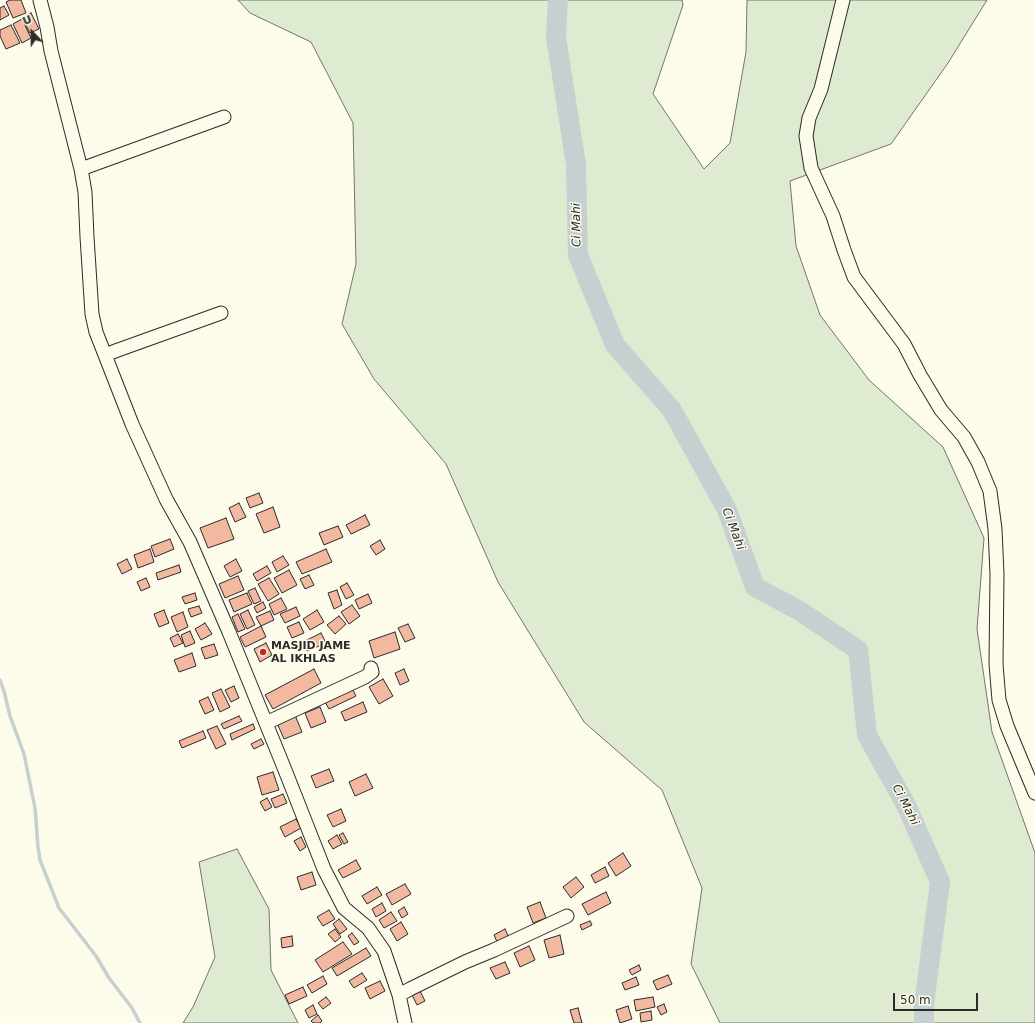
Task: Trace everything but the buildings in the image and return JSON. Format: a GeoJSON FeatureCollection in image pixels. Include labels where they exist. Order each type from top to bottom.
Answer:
{"type":"FeatureCollection","features":[{"type":"Feature","properties":{"kind":"street"},"geometry":{"type":"LineString","coordinates":[[40,0],[51,51],[81,169],[85,192],[92,314],[96,332],[132,424],[166,499],[190,542],[229,632],[286,770],[324,869],[344,908],[368,928],[384,951],[399,995],[405,1023]]}},
{"type":"Feature","properties":{"kind":"street"},"geometry":{"type":"LineString","coordinates":[[843,0],[821,89],[809,118],[806,136],[811,168],[833,216],[854,277],[904,344],[920,375],[941,410],[964,437],[978,462],[990,491],[995,529],[997,574],[996,664],[998,700],[1007,726],[1035,793]]}},
{"type":"Feature","properties":{"kind":"street"},"geometry":{"type":"LineString","coordinates":[[81,169],[224,117]]}},
{"type":"Feature","properties":{"kind":"street"},"geometry":{"type":"LineString","coordinates":[[105,354],[221,312]]}},
{"type":"Feature","properties":{"kind":"street"},"geometry":{"type":"LineString","coordinates":[[266,723],[365,677],[372,672],[371,668]]}},
{"type":"Feature","properties":{"kind":"street"},"geometry":{"type":"LineString","coordinates":[[399,995],[465,962],[567,916]]}},
{"type":"Feature","properties":{"kind":"green space"},"geometry":{"type":"Polygon","coordinates":[[[238,0],[682,0],[683,5],[653,94],[704,169],[730,143],[746,52],[747,0],[987,0],[948,63],[891,144],[790,181],[796,246],[820,315],[869,380],[943,447],[984,538],[977,629],[992,732],[1035,853],[1035,1023],[720,1023],[691,964],[702,888],[662,790],[584,722],[498,582],[446,464],[374,379],[342,324],[356,264],[353,123],[311,42],[250,13],[238,0]]]}},
{"type":"Feature","properties":{"kind":"green space"},"geometry":{"type":"Polygon","coordinates":[[[237,849],[269,909],[271,970],[298,1023],[183,1023],[193,1007],[215,957],[199,862],[237,849]]]}},
{"type":"Feature","properties":{"kind":"waterway","name":"Ci Mahi"},"geometry":{"type":"LineString","coordinates":[[558,0],[556,37],[576,165],[578,255],[615,345],[672,410],[727,510],[755,587],[800,611],[858,650],[867,735],[906,805],[940,882],[924,1005],[924,1023]]}},
{"type":"Feature","properties":{"kind":"waterway"},"geometry":{"type":"LineString","coordinates":[[0,680],[10,716],[24,754],[35,808],[40,860],[59,908],[96,956],[109,978],[132,1008],[140,1023]]}},
{"type":"Feature","properties":{"kind":"place","name":"MASJID JAME AL IKHLAS"},"geometry":{"type":"Point","coordinates":[263,652]}}]}
